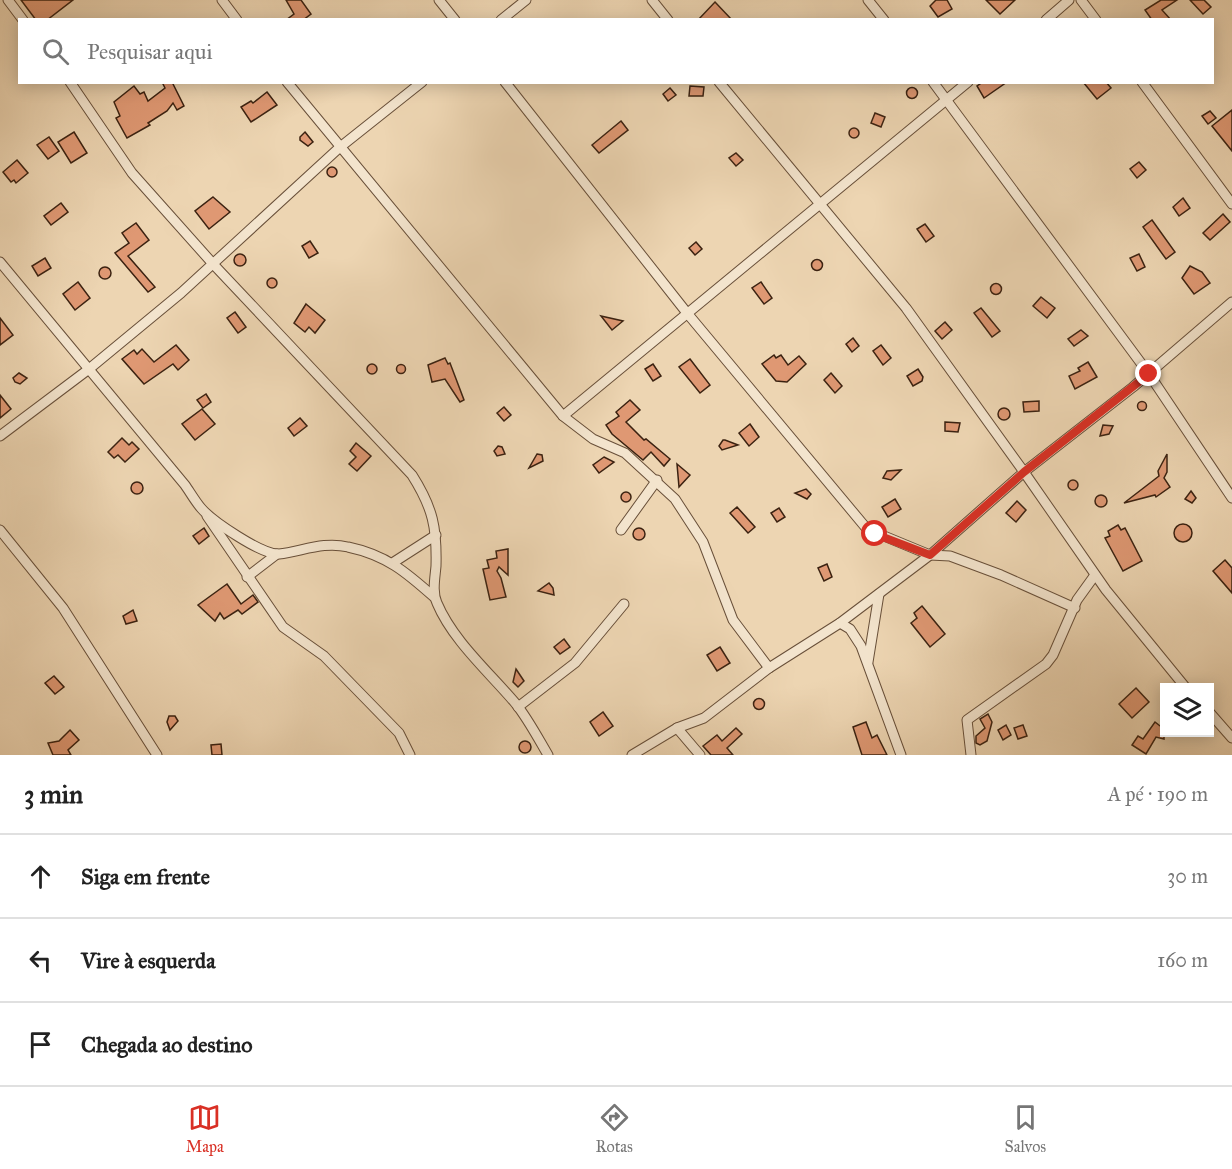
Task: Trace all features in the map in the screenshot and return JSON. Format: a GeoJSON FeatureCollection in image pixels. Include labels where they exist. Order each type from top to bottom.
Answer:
{"type":"FeatureCollection","features":[{"type":"Feature","properties":{"kind":"street"},"geometry":{"type":"LineString","coordinates":[[8,0],[22,18]]}},
{"type":"Feature","properties":{"kind":"street"},"geometry":{"type":"LineString","coordinates":[[222,0],[236,18]]}},
{"type":"Feature","properties":{"kind":"street"},"geometry":{"type":"LineString","coordinates":[[440,0],[454,18]]}},
{"type":"Feature","properties":{"kind":"street"},"geometry":{"type":"LineString","coordinates":[[504,18],[526,0]]}},
{"type":"Feature","properties":{"kind":"street"},"geometry":{"type":"LineString","coordinates":[[652,0],[666,18]]}},
{"type":"Feature","properties":{"kind":"street"},"geometry":{"type":"LineString","coordinates":[[868,0],[882,18]]}},
{"type":"Feature","properties":{"kind":"street"},"geometry":{"type":"LineString","coordinates":[[1048,18],[1070,0]]}},
{"type":"Feature","properties":{"kind":"street"},"geometry":{"type":"LineString","coordinates":[[1081,0],[1094,18]]}},
{"type":"Feature","properties":{"kind":"street"},"geometry":{"type":"LineString","coordinates":[[71,84],[132,173],[214,265],[412,475],[425,495],[433,516],[436,535],[434,597]]}},
{"type":"Feature","properties":{"kind":"street"},"geometry":{"type":"LineString","coordinates":[[289,84],[339,148],[564,416],[593,439],[625,453],[675,499],[695,526],[733,620],[769,668]]}},
{"type":"Feature","properties":{"kind":"street"},"geometry":{"type":"LineString","coordinates":[[0,436],[89,369],[214,265],[339,148],[419,84]]}},
{"type":"Feature","properties":{"kind":"street"},"geometry":{"type":"LineString","coordinates":[[507,84],[687,313],[867,529],[930,555],[950,556],[1001,575],[1075,608]]}},
{"type":"Feature","properties":{"kind":"street"},"geometry":{"type":"LineString","coordinates":[[721,84],[819,206],[906,308],[1024,472],[1095,576],[1151,648],[1182,683]]}},
{"type":"Feature","properties":{"kind":"street"},"geometry":{"type":"LineString","coordinates":[[935,84],[1149,374],[1232,498]]}},
{"type":"Feature","properties":{"kind":"street"},"geometry":{"type":"LineString","coordinates":[[564,416],[966,84]]}},
{"type":"Feature","properties":{"kind":"street"},"geometry":{"type":"LineString","coordinates":[[1143,84],[1232,204]]}},
{"type":"Feature","properties":{"kind":"street"},"geometry":{"type":"LineString","coordinates":[[0,262],[202,510],[283,627],[324,656],[361,697],[399,733],[410,755]]}},
{"type":"Feature","properties":{"kind":"street"},"geometry":{"type":"LineString","coordinates":[[632,755],[677,728],[712,713],[769,668],[840,623],[879,594],[930,555],[1024,472],[1149,374],[1232,302]]}},
{"type":"Feature","properties":{"kind":"street"},"geometry":{"type":"LineString","coordinates":[[621,530],[657,480]]}},
{"type":"Feature","properties":{"kind":"street"},"geometry":{"type":"LineString","coordinates":[[202,510],[257,547],[277,554]]}},
{"type":"Feature","properties":{"kind":"street"},"geometry":{"type":"LineString","coordinates":[[0,530],[63,608],[157,755]]}},
{"type":"Feature","properties":{"kind":"street"},"geometry":{"type":"LineString","coordinates":[[394,562],[436,535]]}},
{"type":"Feature","properties":{"kind":"street"},"geometry":{"type":"LineString","coordinates":[[247,577],[277,554],[318,545],[345,546],[394,562],[434,597],[451,626],[518,707],[545,754]]}},
{"type":"Feature","properties":{"kind":"street"},"geometry":{"type":"LineString","coordinates":[[971,755],[968,720],[1046,664],[1084,588],[1095,576]]}},
{"type":"Feature","properties":{"kind":"street"},"geometry":{"type":"LineString","coordinates":[[868,662],[879,594]]}},
{"type":"Feature","properties":{"kind":"street"},"geometry":{"type":"LineString","coordinates":[[518,707],[575,663],[624,604]]}},
{"type":"Feature","properties":{"kind":"street"},"geometry":{"type":"LineString","coordinates":[[840,623],[855,635],[868,662],[901,755]]}},
{"type":"Feature","properties":{"kind":"street"},"geometry":{"type":"LineString","coordinates":[[1214,718],[1232,738]]}},
{"type":"Feature","properties":{"kind":"street"},"geometry":{"type":"LineString","coordinates":[[677,728],[700,755]]}},
{"type":"Feature","properties":{"kind":"building"},"geometry":{"type":"Polygon","coordinates":[[[21,0],[73,0],[50,18],[34,18],[21,0]]]}},
{"type":"Feature","properties":{"kind":"building"},"geometry":{"type":"Polygon","coordinates":[[[286,0],[301,0],[311,14],[306,18],[289,18],[294,14],[286,0]]]}},
{"type":"Feature","properties":{"kind":"building"},"geometry":{"type":"Polygon","coordinates":[[[936,0],[947,0],[952,9],[938,17],[930,6],[936,0]]]}},
{"type":"Feature","properties":{"kind":"building"},"geometry":{"type":"Polygon","coordinates":[[[986,0],[1015,0],[1000,14],[986,0]]]}},
{"type":"Feature","properties":{"kind":"building"},"geometry":{"type":"Polygon","coordinates":[[[1161,0],[1177,0],[1162,10],[1169,18],[1151,18],[1145,10],[1161,0]]]}},
{"type":"Feature","properties":{"kind":"building"},"geometry":{"type":"Polygon","coordinates":[[[1190,0],[1204,0],[1211,7],[1203,14],[1190,0]]]}},
{"type":"Feature","properties":{"kind":"building"},"geometry":{"type":"Polygon","coordinates":[[[715,2],[730,18],[700,18],[715,2]]]}},
{"type":"Feature","properties":{"kind":"building"},"geometry":{"type":"Polygon","coordinates":[[[163,84],[173,84],[184,106],[177,110],[173,103],[167,111],[148,123],[150,125],[127,138],[116,118],[120,116],[114,102],[134,86],[140,94],[144,92],[148,101],[165,88],[163,84]]]}},
{"type":"Feature","properties":{"kind":"building"},"geometry":{"type":"Polygon","coordinates":[[[980,84],[1004,84],[984,98],[977,86],[980,84]]]}},
{"type":"Feature","properties":{"kind":"building"},"geometry":{"type":"Polygon","coordinates":[[[1085,84],[1108,84],[1111,88],[1097,99],[1085,84]]]}},
{"type":"Feature","properties":{"kind":"building"},"geometry":{"type":"Polygon","coordinates":[[[690,86],[704,87],[703,96],[689,96],[690,86]]]}},
{"type":"Feature","properties":{"kind":"building"},"geometry":{"type":"Polygon","coordinates":[[[670,88],[676,95],[668,101],[663,94],[670,88]]]}},
{"type":"Feature","properties":{"kind":"building"},"geometry":{"type":"Polygon","coordinates":[[[912,88],[916,89],[916,97],[912,98],[908,97],[907,93],[908,89],[912,88]]]}},
{"type":"Feature","properties":{"kind":"building"},"geometry":{"type":"Polygon","coordinates":[[[267,92],[277,105],[251,122],[241,107],[251,101],[253,103],[267,92]]]}},
{"type":"Feature","properties":{"kind":"building"},"geometry":{"type":"Polygon","coordinates":[[[1232,110],[1232,151],[1212,126],[1232,110]]]}},
{"type":"Feature","properties":{"kind":"building"},"geometry":{"type":"Polygon","coordinates":[[[1210,111],[1216,118],[1208,124],[1202,116],[1210,111]]]}},
{"type":"Feature","properties":{"kind":"building"},"geometry":{"type":"Polygon","coordinates":[[[875,113],[885,117],[881,127],[871,123],[875,113]]]}},
{"type":"Feature","properties":{"kind":"building"},"geometry":{"type":"Polygon","coordinates":[[[621,121],[628,130],[599,153],[592,145],[621,121]]]}},
{"type":"Feature","properties":{"kind":"building"},"geometry":{"type":"Polygon","coordinates":[[[854,128],[858,129],[858,137],[854,138],[850,137],[849,133],[850,129],[854,128]]]}},
{"type":"Feature","properties":{"kind":"building"},"geometry":{"type":"Polygon","coordinates":[[[74,132],[87,153],[71,163],[58,142],[74,132]]]}},
{"type":"Feature","properties":{"kind":"building"},"geometry":{"type":"Polygon","coordinates":[[[305,132],[313,142],[308,146],[300,140],[305,132]]]}},
{"type":"Feature","properties":{"kind":"building"},"geometry":{"type":"Polygon","coordinates":[[[49,137],[59,151],[48,159],[37,145],[49,137]]]}},
{"type":"Feature","properties":{"kind":"building"},"geometry":{"type":"Polygon","coordinates":[[[736,153],[743,160],[736,166],[729,158],[736,153]]]}},
{"type":"Feature","properties":{"kind":"building"},"geometry":{"type":"Polygon","coordinates":[[[17,160],[28,173],[16,183],[14,180],[11,182],[3,172],[17,160]]]}},
{"type":"Feature","properties":{"kind":"building"},"geometry":{"type":"Polygon","coordinates":[[[1139,162],[1146,170],[1137,178],[1130,169],[1139,162]]]}},
{"type":"Feature","properties":{"kind":"building"},"geometry":{"type":"Polygon","coordinates":[[[332,167],[337,172],[332,177],[327,172],[332,167]]]}},
{"type":"Feature","properties":{"kind":"building"},"geometry":{"type":"Polygon","coordinates":[[[213,197],[230,212],[209,229],[195,211],[213,197]]]}},
{"type":"Feature","properties":{"kind":"building"},"geometry":{"type":"Polygon","coordinates":[[[1183,198],[1190,208],[1179,216],[1173,207],[1183,198]]]}},
{"type":"Feature","properties":{"kind":"building"},"geometry":{"type":"Polygon","coordinates":[[[61,203],[68,212],[51,225],[44,216],[61,203]]]}},
{"type":"Feature","properties":{"kind":"building"},"geometry":{"type":"Polygon","coordinates":[[[1223,214],[1230,222],[1210,240],[1203,233],[1223,214]]]}},
{"type":"Feature","properties":{"kind":"building"},"geometry":{"type":"Polygon","coordinates":[[[1152,220],[1175,252],[1166,259],[1143,227],[1152,220]]]}},
{"type":"Feature","properties":{"kind":"building"},"geometry":{"type":"Polygon","coordinates":[[[136,223],[149,240],[128,256],[155,287],[148,292],[115,253],[129,243],[122,233],[136,223]]]}},
{"type":"Feature","properties":{"kind":"building"},"geometry":{"type":"Polygon","coordinates":[[[925,224],[934,236],[926,242],[917,229],[925,224]]]}},
{"type":"Feature","properties":{"kind":"building"},"geometry":{"type":"Polygon","coordinates":[[[310,241],[318,253],[309,258],[302,246],[310,241]]]}},
{"type":"Feature","properties":{"kind":"building"},"geometry":{"type":"Polygon","coordinates":[[[696,242],[702,249],[695,255],[689,248],[696,242]]]}},
{"type":"Feature","properties":{"kind":"building"},"geometry":{"type":"Polygon","coordinates":[[[242,254],[246,260],[242,266],[238,266],[234,258],[242,254]]]}},
{"type":"Feature","properties":{"kind":"building"},"geometry":{"type":"Polygon","coordinates":[[[1139,254],[1145,267],[1137,271],[1130,258],[1139,254]]]}},
{"type":"Feature","properties":{"kind":"building"},"geometry":{"type":"Polygon","coordinates":[[[45,258],[51,268],[38,276],[32,266],[45,258]]]}},
{"type":"Feature","properties":{"kind":"building"},"geometry":{"type":"Polygon","coordinates":[[[817,259],[823,265],[817,271],[811,265],[817,259]]]}},
{"type":"Feature","properties":{"kind":"building"},"geometry":{"type":"Polygon","coordinates":[[[1190,266],[1202,272],[1210,283],[1194,294],[1182,278],[1190,266]]]}},
{"type":"Feature","properties":{"kind":"building"},"geometry":{"type":"Polygon","coordinates":[[[107,267],[111,273],[107,279],[103,279],[99,271],[107,267]]]}},
{"type":"Feature","properties":{"kind":"building"},"geometry":{"type":"Polygon","coordinates":[[[272,278],[276,279],[276,287],[272,288],[268,287],[267,283],[268,279],[272,278]]]}},
{"type":"Feature","properties":{"kind":"building"},"geometry":{"type":"Polygon","coordinates":[[[78,282],[90,298],[75,310],[63,294],[78,282]]]}},
{"type":"Feature","properties":{"kind":"building"},"geometry":{"type":"Polygon","coordinates":[[[761,282],[772,298],[764,304],[752,288],[761,282]]]}},
{"type":"Feature","properties":{"kind":"building"},"geometry":{"type":"Polygon","coordinates":[[[996,284],[1000,285],[1000,293],[996,294],[992,293],[991,289],[992,285],[996,284]]]}},
{"type":"Feature","properties":{"kind":"building"},"geometry":{"type":"Polygon","coordinates":[[[1041,297],[1055,308],[1047,318],[1033,306],[1041,297]]]}},
{"type":"Feature","properties":{"kind":"building"},"geometry":{"type":"Polygon","coordinates":[[[306,304],[325,320],[315,333],[309,327],[305,332],[294,323],[306,304]]]}},
{"type":"Feature","properties":{"kind":"building"},"geometry":{"type":"Polygon","coordinates":[[[981,308],[1000,331],[992,337],[974,313],[981,308]]]}},
{"type":"Feature","properties":{"kind":"building"},"geometry":{"type":"Polygon","coordinates":[[[235,312],[246,327],[238,333],[227,318],[235,312]]]}},
{"type":"Feature","properties":{"kind":"building"},"geometry":{"type":"Polygon","coordinates":[[[601,316],[623,321],[612,330],[601,316]]]}},
{"type":"Feature","properties":{"kind":"building"},"geometry":{"type":"Polygon","coordinates":[[[0,318],[13,335],[0,345],[0,318]]]}},
{"type":"Feature","properties":{"kind":"building"},"geometry":{"type":"Polygon","coordinates":[[[945,322],[952,330],[942,339],[935,331],[945,322]]]}},
{"type":"Feature","properties":{"kind":"building"},"geometry":{"type":"Polygon","coordinates":[[[1081,330],[1088,336],[1074,346],[1068,339],[1081,330]]]}},
{"type":"Feature","properties":{"kind":"building"},"geometry":{"type":"Polygon","coordinates":[[[853,338],[859,346],[852,352],[846,344],[853,338]]]}},
{"type":"Feature","properties":{"kind":"building"},"geometry":{"type":"Polygon","coordinates":[[[176,345],[189,360],[178,370],[173,364],[144,384],[122,359],[134,350],[137,354],[142,349],[154,362],[176,345]]]}},
{"type":"Feature","properties":{"kind":"building"},"geometry":{"type":"Polygon","coordinates":[[[881,345],[891,358],[883,365],[873,351],[881,345]]]}},
{"type":"Feature","properties":{"kind":"building"},"geometry":{"type":"Polygon","coordinates":[[[774,355],[776,358],[781,355],[788,365],[799,356],[806,364],[787,382],[776,381],[762,364],[774,355]]]}},
{"type":"Feature","properties":{"kind":"building"},"geometry":{"type":"Polygon","coordinates":[[[445,358],[448,364],[450,363],[464,400],[460,402],[445,379],[432,382],[428,365],[445,358]]]}},
{"type":"Feature","properties":{"kind":"building"},"geometry":{"type":"Polygon","coordinates":[[[690,359],[710,385],[700,393],[679,367],[690,359]]]}},
{"type":"Feature","properties":{"kind":"building"},"geometry":{"type":"Polygon","coordinates":[[[1088,362],[1097,377],[1075,389],[1069,376],[1080,371],[1078,368],[1088,362]]]}},
{"type":"Feature","properties":{"kind":"building"},"geometry":{"type":"Polygon","coordinates":[[[372,364],[376,365],[376,373],[372,374],[368,373],[367,369],[368,365],[372,364]]]}},
{"type":"Feature","properties":{"kind":"building"},"geometry":{"type":"Polygon","coordinates":[[[401,364],[406,369],[401,374],[396,369],[401,364]]]}},
{"type":"Feature","properties":{"kind":"building"},"geometry":{"type":"Polygon","coordinates":[[[653,364],[661,376],[653,381],[645,369],[653,364]]]}},
{"type":"Feature","properties":{"kind":"building"},"geometry":{"type":"Polygon","coordinates":[[[918,369],[923,377],[922,381],[913,386],[907,376],[918,369]]]}},
{"type":"Feature","properties":{"kind":"building"},"geometry":{"type":"Polygon","coordinates":[[[19,373],[27,378],[20,384],[13,378],[19,373]]]}},
{"type":"Feature","properties":{"kind":"building"},"geometry":{"type":"Polygon","coordinates":[[[831,373],[842,386],[835,393],[824,380],[831,373]]]}},
{"type":"Feature","properties":{"kind":"building"},"geometry":{"type":"Polygon","coordinates":[[[206,394],[211,402],[203,408],[197,400],[206,394]]]}},
{"type":"Feature","properties":{"kind":"building"},"geometry":{"type":"Polygon","coordinates":[[[0,395],[11,409],[0,418],[0,395]]]}},
{"type":"Feature","properties":{"kind":"building"},"geometry":{"type":"Polygon","coordinates":[[[630,400],[640,410],[626,422],[644,440],[646,439],[670,459],[664,466],[651,452],[643,460],[612,434],[606,425],[619,416],[616,412],[630,400]]]}},
{"type":"Feature","properties":{"kind":"building"},"geometry":{"type":"Polygon","coordinates":[[[1039,401],[1039,411],[1024,412],[1023,402],[1039,401]]]}},
{"type":"Feature","properties":{"kind":"building"},"geometry":{"type":"Polygon","coordinates":[[[1142,401],[1147,406],[1142,411],[1137,406],[1142,401]]]}},
{"type":"Feature","properties":{"kind":"building"},"geometry":{"type":"Polygon","coordinates":[[[504,407],[511,415],[504,421],[497,413],[504,407]]]}},
{"type":"Feature","properties":{"kind":"building"},"geometry":{"type":"Polygon","coordinates":[[[1004,408],[1010,414],[1004,420],[998,414],[1004,408]]]}},
{"type":"Feature","properties":{"kind":"building"},"geometry":{"type":"Polygon","coordinates":[[[202,409],[215,424],[195,440],[182,424],[202,409]]]}},
{"type":"Feature","properties":{"kind":"building"},"geometry":{"type":"Polygon","coordinates":[[[300,418],[307,426],[294,436],[288,428],[300,418]]]}},
{"type":"Feature","properties":{"kind":"building"},"geometry":{"type":"Polygon","coordinates":[[[945,422],[960,423],[958,432],[945,431],[945,422]]]}},
{"type":"Feature","properties":{"kind":"building"},"geometry":{"type":"Polygon","coordinates":[[[750,424],[759,437],[749,446],[739,433],[750,424]]]}},
{"type":"Feature","properties":{"kind":"building"},"geometry":{"type":"Polygon","coordinates":[[[1103,425],[1113,426],[1109,434],[1100,436],[1103,425]]]}},
{"type":"Feature","properties":{"kind":"building"},"geometry":{"type":"Polygon","coordinates":[[[122,438],[129,445],[132,442],[139,449],[125,462],[118,455],[114,458],[108,452],[122,438]]]}},
{"type":"Feature","properties":{"kind":"building"},"geometry":{"type":"Polygon","coordinates":[[[723,440],[738,445],[722,450],[719,446],[723,440]]]}},
{"type":"Feature","properties":{"kind":"building"},"geometry":{"type":"Polygon","coordinates":[[[356,443],[371,456],[357,471],[349,464],[356,457],[350,451],[356,443]]]}},
{"type":"Feature","properties":{"kind":"building"},"geometry":{"type":"Polygon","coordinates":[[[498,446],[502,447],[505,454],[497,456],[494,451],[498,446]]]}},
{"type":"Feature","properties":{"kind":"building"},"geometry":{"type":"Polygon","coordinates":[[[537,454],[542,455],[543,461],[529,468],[537,454]]]}},
{"type":"Feature","properties":{"kind":"building"},"geometry":{"type":"Polygon","coordinates":[[[1167,454],[1167,472],[1164,478],[1170,487],[1156,497],[1155,495],[1124,503],[1159,476],[1158,471],[1167,454]]]}},
{"type":"Feature","properties":{"kind":"building"},"geometry":{"type":"Polygon","coordinates":[[[604,457],[614,462],[599,473],[593,465],[604,457]]]}},
{"type":"Feature","properties":{"kind":"building"},"geometry":{"type":"Polygon","coordinates":[[[677,464],[690,475],[679,487],[677,464]]]}},
{"type":"Feature","properties":{"kind":"building"},"geometry":{"type":"Polygon","coordinates":[[[901,470],[891,480],[883,478],[887,471],[901,470]]]}},
{"type":"Feature","properties":{"kind":"building"},"geometry":{"type":"Polygon","coordinates":[[[1073,480],[1078,485],[1073,490],[1068,485],[1073,480]]]}},
{"type":"Feature","properties":{"kind":"building"},"geometry":{"type":"Polygon","coordinates":[[[139,482],[143,488],[139,494],[135,494],[131,486],[139,482]]]}},
{"type":"Feature","properties":{"kind":"building"},"geometry":{"type":"Polygon","coordinates":[[[806,489],[811,494],[807,499],[795,493],[806,489]]]}},
{"type":"Feature","properties":{"kind":"building"},"geometry":{"type":"Polygon","coordinates":[[[1191,491],[1196,498],[1192,503],[1185,499],[1191,491]]]}},
{"type":"Feature","properties":{"kind":"building"},"geometry":{"type":"Polygon","coordinates":[[[626,492],[630,493],[630,501],[626,502],[622,501],[621,497],[622,493],[626,492]]]}},
{"type":"Feature","properties":{"kind":"building"},"geometry":{"type":"Polygon","coordinates":[[[1101,495],[1107,501],[1101,507],[1095,501],[1101,495]]]}},
{"type":"Feature","properties":{"kind":"building"},"geometry":{"type":"Polygon","coordinates":[[[895,499],[901,509],[888,517],[882,507],[895,499]]]}},
{"type":"Feature","properties":{"kind":"building"},"geometry":{"type":"Polygon","coordinates":[[[1017,501],[1026,510],[1016,522],[1006,513],[1017,501]]]}},
{"type":"Feature","properties":{"kind":"building"},"geometry":{"type":"Polygon","coordinates":[[[737,507],[755,527],[748,533],[730,513],[737,507]]]}},
{"type":"Feature","properties":{"kind":"building"},"geometry":{"type":"Polygon","coordinates":[[[779,508],[785,517],[777,522],[771,513],[779,508]]]}},
{"type":"Feature","properties":{"kind":"building"},"geometry":{"type":"Polygon","coordinates":[[[1183,524],[1189,527],[1192,533],[1189,539],[1183,542],[1177,539],[1174,533],[1177,527],[1183,524]]]}},
{"type":"Feature","properties":{"kind":"building"},"geometry":{"type":"Polygon","coordinates":[[[1118,525],[1121,530],[1125,528],[1142,561],[1123,571],[1105,538],[1110,536],[1108,531],[1118,525]]]}},
{"type":"Feature","properties":{"kind":"building"},"geometry":{"type":"Polygon","coordinates":[[[204,528],[209,536],[199,544],[193,536],[204,528]]]}},
{"type":"Feature","properties":{"kind":"building"},"geometry":{"type":"Polygon","coordinates":[[[641,528],[645,534],[641,540],[637,540],[633,532],[641,528]]]}},
{"type":"Feature","properties":{"kind":"building"},"geometry":{"type":"Polygon","coordinates":[[[508,549],[508,575],[499,567],[497,571],[506,597],[490,600],[483,569],[489,568],[487,560],[497,558],[496,551],[508,549]]]}},
{"type":"Feature","properties":{"kind":"building"},"geometry":{"type":"Polygon","coordinates":[[[1225,560],[1232,568],[1232,593],[1213,571],[1225,560]]]}},
{"type":"Feature","properties":{"kind":"building"},"geometry":{"type":"Polygon","coordinates":[[[827,564],[832,577],[824,581],[818,568],[827,564]]]}},
{"type":"Feature","properties":{"kind":"building"},"geometry":{"type":"Polygon","coordinates":[[[549,583],[554,595],[538,591],[549,583]]]}},
{"type":"Feature","properties":{"kind":"building"},"geometry":{"type":"Polygon","coordinates":[[[227,584],[241,604],[253,595],[258,602],[242,614],[238,610],[224,619],[220,613],[215,621],[198,605],[227,584]]]}},
{"type":"Feature","properties":{"kind":"building"},"geometry":{"type":"Polygon","coordinates":[[[922,606],[945,634],[930,647],[911,623],[917,618],[914,613],[922,606]]]}},
{"type":"Feature","properties":{"kind":"building"},"geometry":{"type":"Polygon","coordinates":[[[133,610],[137,621],[126,624],[123,616],[133,610]]]}},
{"type":"Feature","properties":{"kind":"building"},"geometry":{"type":"Polygon","coordinates":[[[564,639],[570,647],[560,654],[554,647],[564,639]]]}},
{"type":"Feature","properties":{"kind":"building"},"geometry":{"type":"Polygon","coordinates":[[[720,647],[730,663],[717,671],[707,655],[720,647]]]}},
{"type":"Feature","properties":{"kind":"building"},"geometry":{"type":"Polygon","coordinates":[[[516,669],[524,681],[518,687],[513,682],[516,669]]]}},
{"type":"Feature","properties":{"kind":"building"},"geometry":{"type":"Polygon","coordinates":[[[54,676],[64,687],[55,694],[45,683],[54,676]]]}},
{"type":"Feature","properties":{"kind":"building"},"geometry":{"type":"Polygon","coordinates":[[[1136,688],[1149,702],[1132,718],[1119,704],[1136,688]]]}},
{"type":"Feature","properties":{"kind":"building"},"geometry":{"type":"Polygon","coordinates":[[[759,699],[763,700],[763,708],[759,709],[755,708],[754,704],[755,700],[759,699]]]}},
{"type":"Feature","properties":{"kind":"building"},"geometry":{"type":"Polygon","coordinates":[[[603,712],[613,726],[599,736],[590,722],[603,712]]]}},
{"type":"Feature","properties":{"kind":"building"},"geometry":{"type":"Polygon","coordinates":[[[988,714],[992,722],[987,741],[980,745],[976,743],[976,736],[985,728],[980,719],[988,714]]]}},
{"type":"Feature","properties":{"kind":"building"},"geometry":{"type":"Polygon","coordinates":[[[169,716],[175,716],[178,721],[170,730],[167,722],[169,716]]]}},
{"type":"Feature","properties":{"kind":"building"},"geometry":{"type":"Polygon","coordinates":[[[866,722],[872,738],[877,735],[887,755],[862,755],[853,727],[866,722]]]}},
{"type":"Feature","properties":{"kind":"building"},"geometry":{"type":"Polygon","coordinates":[[[1155,722],[1160,726],[1160,737],[1164,739],[1156,737],[1146,754],[1132,745],[1138,736],[1143,739],[1155,722]]]}},
{"type":"Feature","properties":{"kind":"building"},"geometry":{"type":"Polygon","coordinates":[[[1006,725],[1011,735],[1003,740],[998,730],[1006,725]]]}},
{"type":"Feature","properties":{"kind":"building"},"geometry":{"type":"Polygon","coordinates":[[[1023,725],[1027,736],[1018,739],[1014,728],[1023,725]]]}},
{"type":"Feature","properties":{"kind":"building"},"geometry":{"type":"Polygon","coordinates":[[[736,728],[742,734],[727,748],[733,755],[711,755],[703,746],[717,735],[722,741],[736,728]]]}},
{"type":"Feature","properties":{"kind":"building"},"geometry":{"type":"Polygon","coordinates":[[[70,730],[79,740],[68,750],[71,755],[53,755],[48,743],[59,741],[70,730]]]}},
{"type":"Feature","properties":{"kind":"building"},"geometry":{"type":"Polygon","coordinates":[[[525,741],[531,747],[525,753],[519,747],[525,741]]]}},
{"type":"Feature","properties":{"kind":"building"},"geometry":{"type":"Polygon","coordinates":[[[221,744],[222,755],[212,755],[211,745],[221,744]]]}},
{"type":"Feature","properties":{"kind":"route"},"geometry":{"type":"LineString","coordinates":[[875,534],[930,555],[1024,472],[1149,374]]}}]}
